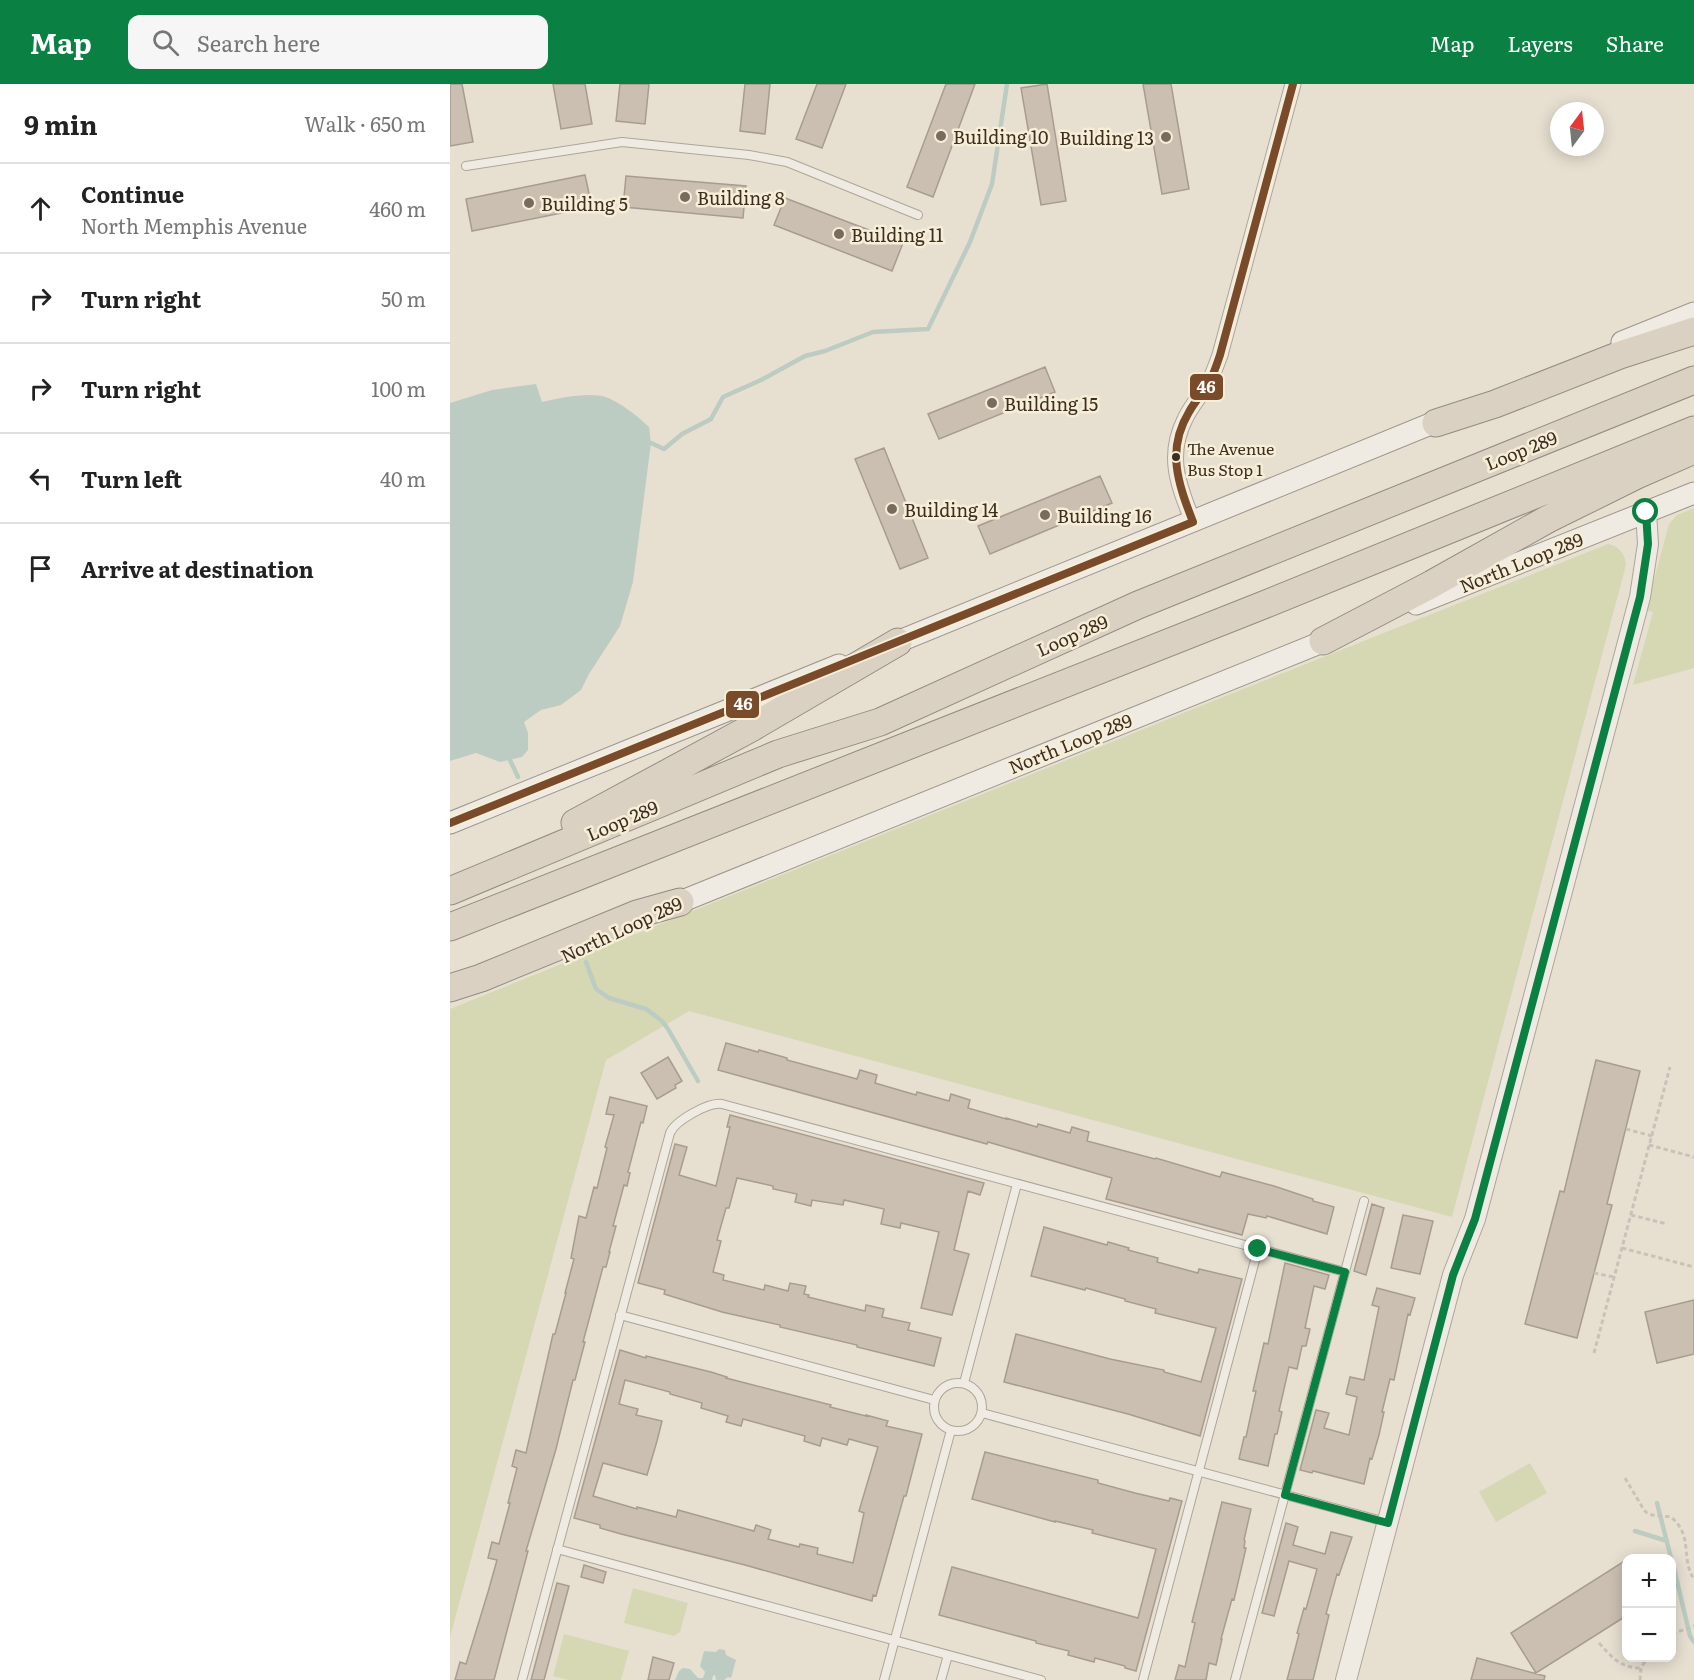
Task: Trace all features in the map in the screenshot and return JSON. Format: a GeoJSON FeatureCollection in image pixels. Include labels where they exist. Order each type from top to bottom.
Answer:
{"type":"FeatureCollection","features":[{"type":"Feature","properties":{"kind":"highway"},"geometry":{"type":"LineString","coordinates":[[1436,423],[1495,404],[1620,356],[1694,331]]}},
{"type":"Feature","properties":{"kind":"highway","name":"Loop 289"},"geometry":{"type":"LineString","coordinates":[[450,891],[778,754],[880,722],[1138,605],[1694,380]]}},
{"type":"Feature","properties":{"kind":"highway","name":"Loop 289"},"geometry":{"type":"LineString","coordinates":[[450,927],[1261,606],[1694,430]]}},
{"type":"Feature","properties":{"kind":"highway"},"geometry":{"type":"LineString","coordinates":[[1323,641],[1432,584],[1548,519],[1694,450]]}},
{"type":"Feature","properties":{"kind":"highway"},"geometry":{"type":"LineString","coordinates":[[450,877],[567,827],[751,728],[898,642]]}},
{"type":"Feature","properties":{"kind":"highway"},"geometry":{"type":"LineString","coordinates":[[450,988],[481,978],[637,914],[680,902]]}},
{"type":"Feature","properties":{"kind":"main road"},"geometry":{"type":"LineString","coordinates":[[450,823],[1436,423],[1494,395],[1694,313]]}},
{"type":"Feature","properties":{"kind":"main road","name":"North Loop 289"},"geometry":{"type":"LineString","coordinates":[[450,1002],[641,924],[680,902],[1694,493]]}},
{"type":"Feature","properties":{"kind":"street"},"geometry":{"type":"LineString","coordinates":[[1194,522],[1181,493],[1174,464],[1175,451],[1185,418],[1211,378],[1220,355],[1293,84]]}},
{"type":"Feature","properties":{"kind":"street"},"geometry":{"type":"LineString","coordinates":[[1346,1680],[1453,1275],[1475,1219],[1640,597],[1648,544],[1646,512]]}},
{"type":"Feature","properties":{"kind":"lane"},"geometry":{"type":"LineString","coordinates":[[466,166],[622,142],[749,155],[787,162],[918,215]]}},
{"type":"Feature","properties":{"kind":"lane"},"geometry":{"type":"LineString","coordinates":[[522,1680],[670,1133],[675,1125],[709,1105],[722,1104],[1345,1272]]}},
{"type":"Feature","properties":{"kind":"lane"},"geometry":{"type":"LineString","coordinates":[[964,1383],[1017,1184]]}},
{"type":"Feature","properties":{"kind":"lane"},"geometry":{"type":"LineString","coordinates":[[1235,1680],[1364,1201]]}},
{"type":"Feature","properties":{"kind":"lane"},"geometry":{"type":"LineString","coordinates":[[1143,1680],[1258,1249]]}},
{"type":"Feature","properties":{"kind":"lane"},"geometry":{"type":"LineString","coordinates":[[620,1315],[934,1400]]}},
{"type":"Feature","properties":{"kind":"lane"},"geometry":{"type":"LineString","coordinates":[[964,1383],[978,1392],[982,1402],[982,1413],[976,1423],[968,1429],[951,1430],[942,1425],[935,1416],[934,1400],[939,1391],[948,1384],[964,1383]]}},
{"type":"Feature","properties":{"kind":"lane"},"geometry":{"type":"LineString","coordinates":[[982,1413],[1388,1523]]}},
{"type":"Feature","properties":{"kind":"lane"},"geometry":{"type":"LineString","coordinates":[[884,1680],[951,1430]]}},
{"type":"Feature","properties":{"kind":"lane"},"geometry":{"type":"LineString","coordinates":[[557,1549],[1041,1680]]}},
{"type":"Feature","properties":{"kind":"lane"},"geometry":{"type":"LineString","coordinates":[[941,1680],[948,1655]]}},
{"type":"Feature","properties":{"kind":"path"},"geometry":{"type":"LineString","coordinates":[[1594,1353],[1670,1067]]}},
{"type":"Feature","properties":{"kind":"path"},"geometry":{"type":"LineString","coordinates":[[1626,1130],[1652,1136]]}},
{"type":"Feature","properties":{"kind":"path"},"geometry":{"type":"LineString","coordinates":[[1649,1145],[1694,1157]]}},
{"type":"Feature","properties":{"kind":"path"},"geometry":{"type":"LineString","coordinates":[[1631,1215],[1667,1224]]}},
{"type":"Feature","properties":{"kind":"path"},"geometry":{"type":"LineString","coordinates":[[1622,1248],[1694,1267]]}},
{"type":"Feature","properties":{"kind":"path"},"geometry":{"type":"LineString","coordinates":[[1594,1273],[1614,1278]]}},
{"type":"Feature","properties":{"kind":"path"},"geometry":{"type":"LineString","coordinates":[[1625,1478],[1644,1510],[1652,1515],[1671,1517],[1681,1528],[1687,1547],[1688,1567],[1694,1579]]}},
{"type":"Feature","properties":{"kind":"path"},"geometry":{"type":"LineString","coordinates":[[1676,1632],[1694,1626]]}},
{"type":"Feature","properties":{"kind":"path"},"geometry":{"type":"LineString","coordinates":[[1599,1642],[1618,1662],[1630,1668],[1641,1668]]}},
{"type":"Feature","properties":{"kind":"path"},"geometry":{"type":"LineString","coordinates":[[1640,1680],[1641,1668],[1645,1662]]}},
{"type":"Feature","properties":{"kind":"green space"},"geometry":{"type":"Polygon","coordinates":[[[1694,508],[1694,668],[1633,685],[1653,612],[1646,610],[1669,524],[1677,515],[1694,508]]]}},
{"type":"Feature","properties":{"kind":"green space"},"geometry":{"type":"Polygon","coordinates":[[[1608,544],[1621,551],[1626,565],[1452,1217],[689,1011],[606,1060],[450,1637],[450,1009],[1608,544]]]}},
{"type":"Feature","properties":{"kind":"green space"},"geometry":{"type":"Polygon","coordinates":[[[1530,1463],[1547,1493],[1496,1522],[1479,1492],[1530,1463]]]}},
{"type":"Feature","properties":{"kind":"green space"},"geometry":{"type":"Polygon","coordinates":[[[633,1588],[688,1603],[680,1632],[674,1636],[624,1623],[633,1588]]]}},
{"type":"Feature","properties":{"kind":"green space"},"geometry":{"type":"Polygon","coordinates":[[[564,1634],[629,1651],[621,1680],[569,1680],[553,1676],[564,1634]]]}},
{"type":"Feature","properties":{"kind":"shaded area"},"geometry":{"type":"Polygon","coordinates":[[[536,384],[542,402],[579,396],[602,396],[620,404],[649,427],[651,443],[633,582],[620,626],[581,690],[561,705],[541,710],[524,722],[528,733],[528,750],[522,757],[500,762],[476,753],[450,761],[450,403],[492,390],[536,384]]]}},
{"type":"Feature","properties":{"kind":"shaded area"},"geometry":{"type":"Polygon","coordinates":[[[719,1649],[725,1650],[726,1655],[736,1660],[731,1678],[716,1680],[715,1675],[712,1680],[675,1680],[683,1668],[690,1669],[698,1678],[703,1678],[705,1672],[700,1666],[704,1651],[716,1652],[719,1649]]]}},
{"type":"Feature","properties":{"kind":"building"},"geometry":{"type":"Polygon","coordinates":[[[450,84],[462,84],[473,142],[450,146],[450,84]]]}},
{"type":"Feature","properties":{"kind":"building"},"geometry":{"type":"Polygon","coordinates":[[[553,84],[585,84],[592,124],[561,129],[553,84]]]}},
{"type":"Feature","properties":{"kind":"building"},"geometry":{"type":"Polygon","coordinates":[[[620,84],[649,84],[645,124],[616,121],[620,84]]]}},
{"type":"Feature","properties":{"kind":"building"},"geometry":{"type":"Polygon","coordinates":[[[745,84],[770,84],[765,134],[740,131],[745,84]]]}},
{"type":"Feature","properties":{"kind":"building"},"geometry":{"type":"Polygon","coordinates":[[[817,84],[846,84],[822,148],[796,139],[817,84]]]}},
{"type":"Feature","properties":{"kind":"building","name":"Building 10"},"geometry":{"type":"Polygon","coordinates":[[[946,84],[975,84],[933,197],[907,187],[946,84]]]}},
{"type":"Feature","properties":{"kind":"building"},"geometry":{"type":"Polygon","coordinates":[[[1047,84],[1066,201],[1041,205],[1021,88],[1047,84]]]}},
{"type":"Feature","properties":{"kind":"building","name":"Building 13"},"geometry":{"type":"Polygon","coordinates":[[[1143,84],[1171,84],[1189,189],[1162,194],[1143,84]]]}},
{"type":"Feature","properties":{"kind":"building","name":"Building 5"},"geometry":{"type":"Polygon","coordinates":[[[585,175],[592,207],[472,231],[466,199],[585,175]]]}},
{"type":"Feature","properties":{"kind":"building","name":"Building 8"},"geometry":{"type":"Polygon","coordinates":[[[626,176],[746,186],[743,218],[623,207],[626,176]]]}},
{"type":"Feature","properties":{"kind":"building","name":"Building 11"},"geometry":{"type":"Polygon","coordinates":[[[785,198],[903,243],[892,271],[774,225],[785,198]]]}},
{"type":"Feature","properties":{"kind":"building","name":"Building 15"},"geometry":{"type":"Polygon","coordinates":[[[1045,367],[1055,392],[939,439],[928,414],[1045,367]]]}},
{"type":"Feature","properties":{"kind":"building","name":"Building 14"},"geometry":{"type":"Polygon","coordinates":[[[884,448],[928,558],[900,569],[855,459],[884,448]]]}},
{"type":"Feature","properties":{"kind":"building","name":"Building 16"},"geometry":{"type":"Polygon","coordinates":[[[1100,476],[1112,503],[990,554],[978,526],[1100,476]]]}},
{"type":"Feature","properties":{"kind":"building"},"geometry":{"type":"Polygon","coordinates":[[[726,1043],[758,1052],[759,1050],[857,1079],[860,1070],[877,1075],[875,1083],[916,1095],[917,1092],[949,1101],[951,1094],[970,1100],[968,1108],[1006,1119],[1037,1127],[1038,1124],[1070,1133],[1072,1127],[1089,1132],[1087,1141],[1220,1177],[1222,1172],[1274,1186],[1334,1207],[1327,1234],[1267,1216],[1266,1218],[1248,1214],[1242,1235],[1106,1199],[1112,1178],[988,1142],[987,1144],[718,1070],[726,1043]]]}},
{"type":"Feature","properties":{"kind":"building"},"geometry":{"type":"Polygon","coordinates":[[[668,1057],[682,1081],[675,1085],[676,1088],[657,1099],[641,1073],[668,1057]]]}},
{"type":"Feature","properties":{"kind":"building"},"geometry":{"type":"Polygon","coordinates":[[[1596,1060],[1640,1071],[1607,1204],[1612,1205],[1577,1338],[1525,1324],[1560,1191],[1564,1192],[1596,1060]]]}},
{"type":"Feature","properties":{"kind":"building"},"geometry":{"type":"Polygon","coordinates":[[[610,1097],[647,1106],[628,1172],[630,1173],[627,1186],[624,1185],[613,1226],[616,1226],[610,1252],[606,1267],[603,1267],[575,1380],[573,1380],[556,1449],[526,1551],[528,1551],[494,1680],[455,1680],[460,1662],[466,1664],[497,1560],[488,1558],[492,1542],[499,1544],[510,1503],[508,1503],[517,1468],[512,1466],[516,1450],[526,1453],[553,1334],[555,1334],[574,1259],[571,1258],[579,1216],[586,1218],[594,1187],[597,1188],[614,1115],[606,1114],[610,1097]]]}},
{"type":"Feature","properties":{"kind":"building"},"geometry":{"type":"Polygon","coordinates":[[[730,1115],[984,1183],[980,1195],[968,1191],[954,1250],[969,1254],[952,1315],[921,1308],[939,1232],[901,1223],[900,1228],[881,1224],[884,1209],[844,1200],[843,1205],[812,1200],[811,1206],[795,1202],[797,1194],[737,1178],[717,1240],[721,1241],[713,1272],[724,1275],[723,1280],[764,1290],[765,1285],[788,1291],[790,1283],[806,1286],[804,1294],[809,1295],[808,1297],[865,1311],[866,1305],[884,1309],[882,1317],[910,1323],[908,1330],[941,1338],[934,1366],[722,1312],[664,1294],[665,1290],[638,1283],[675,1144],[687,1147],[679,1175],[716,1186],[730,1127],[727,1127],[730,1115]]]}},
{"type":"Feature","properties":{"kind":"building"},"geometry":{"type":"Polygon","coordinates":[[[1372,1204],[1384,1208],[1366,1275],[1354,1271],[1372,1204]]]}},
{"type":"Feature","properties":{"kind":"building"},"geometry":{"type":"Polygon","coordinates":[[[1403,1215],[1433,1221],[1420,1274],[1391,1268],[1403,1215]]]}},
{"type":"Feature","properties":{"kind":"building"},"geometry":{"type":"Polygon","coordinates":[[[1044,1227],[1107,1245],[1108,1242],[1129,1248],[1128,1250],[1158,1258],[1157,1262],[1198,1273],[1199,1269],[1242,1279],[1200,1436],[1128,1414],[1004,1382],[1016,1334],[1110,1359],[1164,1370],[1164,1372],[1201,1382],[1216,1328],[1155,1313],[1156,1309],[1086,1288],[1085,1290],[1031,1276],[1044,1227]]]}},
{"type":"Feature","properties":{"kind":"building"},"geometry":{"type":"Polygon","coordinates":[[[1285,1263],[1329,1275],[1325,1289],[1314,1286],[1305,1328],[1310,1329],[1306,1346],[1302,1346],[1297,1369],[1289,1367],[1279,1411],[1282,1412],[1268,1466],[1239,1459],[1256,1391],[1253,1391],[1264,1343],[1268,1344],[1285,1263]]]}},
{"type":"Feature","properties":{"kind":"building"},"geometry":{"type":"Polygon","coordinates":[[[1377,1288],[1415,1298],[1410,1315],[1408,1314],[1394,1380],[1390,1379],[1379,1435],[1372,1459],[1370,1458],[1364,1484],[1313,1471],[1312,1473],[1300,1470],[1316,1410],[1329,1413],[1324,1428],[1349,1435],[1357,1397],[1346,1394],[1350,1377],[1364,1380],[1379,1307],[1372,1305],[1377,1288]]]}},
{"type":"Feature","properties":{"kind":"building"},"geometry":{"type":"Polygon","coordinates":[[[1694,1300],[1694,1354],[1657,1363],[1645,1312],[1694,1300]]]}},
{"type":"Feature","properties":{"kind":"building"},"geometry":{"type":"Polygon","coordinates":[[[620,1350],[831,1405],[830,1407],[888,1421],[886,1426],[922,1434],[906,1496],[904,1496],[876,1596],[873,1595],[872,1601],[745,1565],[621,1534],[574,1518],[620,1350]],[[625,1380],[619,1404],[638,1409],[636,1415],[662,1421],[657,1441],[647,1475],[603,1463],[593,1496],[637,1509],[637,1507],[676,1517],[678,1510],[754,1531],[756,1525],[771,1530],[768,1539],[799,1547],[800,1544],[818,1548],[817,1554],[853,1563],[864,1513],[859,1511],[878,1447],[849,1439],[847,1445],[822,1438],[820,1446],[804,1441],[805,1436],[743,1419],[741,1426],[726,1422],[728,1416],[701,1408],[702,1403],[670,1394],[670,1392],[625,1380]]]}},
{"type":"Feature","properties":{"kind":"building"},"geometry":{"type":"Polygon","coordinates":[[[985,1452],[1098,1480],[1098,1483],[1135,1493],[1169,1501],[1170,1498],[1182,1501],[1136,1671],[1095,1658],[1094,1662],[1068,1655],[1069,1651],[939,1615],[952,1567],[1138,1618],[1156,1549],[1092,1533],[1093,1530],[972,1499],[985,1452]]]}},
{"type":"Feature","properties":{"kind":"building"},"geometry":{"type":"Polygon","coordinates":[[[1222,1502],[1251,1509],[1244,1540],[1244,1548],[1246,1548],[1234,1600],[1232,1599],[1216,1665],[1209,1663],[1206,1680],[1175,1680],[1179,1665],[1185,1667],[1195,1623],[1192,1622],[1222,1502]]]}},
{"type":"Feature","properties":{"kind":"building"},"geometry":{"type":"Polygon","coordinates":[[[1286,1523],[1298,1527],[1293,1545],[1325,1554],[1331,1532],[1352,1537],[1339,1575],[1337,1574],[1326,1614],[1329,1615],[1313,1680],[1287,1680],[1299,1634],[1297,1633],[1317,1569],[1289,1561],[1274,1616],[1262,1613],[1286,1523]]]}},
{"type":"Feature","properties":{"kind":"building"},"geometry":{"type":"Polygon","coordinates":[[[1622,1563],[1622,1619],[1536,1673],[1511,1633],[1622,1563]]]}},
{"type":"Feature","properties":{"kind":"building"},"geometry":{"type":"Polygon","coordinates":[[[584,1565],[606,1572],[603,1583],[581,1577],[584,1565]]]}},
{"type":"Feature","properties":{"kind":"building"},"geometry":{"type":"Polygon","coordinates":[[[557,1583],[569,1586],[544,1680],[531,1680],[557,1583]]]}},
{"type":"Feature","properties":{"kind":"building"},"geometry":{"type":"Polygon","coordinates":[[[653,1657],[674,1663],[669,1680],[648,1680],[653,1657]]]}},
{"type":"Feature","properties":{"kind":"building"},"geometry":{"type":"Polygon","coordinates":[[[1477,1658],[1545,1676],[1544,1680],[1471,1680],[1477,1658]]]}},
{"type":"Feature","properties":{"kind":"waterway"},"geometry":{"type":"LineString","coordinates":[[651,443],[664,449],[682,434],[711,419],[723,397],[805,356],[825,351],[873,332],[928,329],[970,242],[992,184],[1007,84]]}},
{"type":"Feature","properties":{"kind":"waterway"},"geometry":{"type":"LineString","coordinates":[[510,760],[518,777]]}},
{"type":"Feature","properties":{"kind":"waterway"},"geometry":{"type":"LineString","coordinates":[[586,962],[596,989],[609,998],[646,1009],[662,1021],[698,1081]]}},
{"type":"Feature","properties":{"kind":"waterway"},"geometry":{"type":"LineString","coordinates":[[1657,1503],[1670,1554]]}},
{"type":"Feature","properties":{"kind":"waterway"},"geometry":{"type":"LineString","coordinates":[[1635,1531],[1667,1541]]}},
{"type":"Feature","properties":{"kind":"waterway"},"geometry":{"type":"LineString","coordinates":[[1676,1577],[1690,1636],[1694,1642]]}},
{"type":"Feature","properties":{"kind":"transit line","name":"46"},"geometry":{"type":"LineString","coordinates":[[450,823],[1193,522],[1179,480],[1176,453],[1178,440],[1182,426],[1210,381],[1220,355],[1293,84]]}},
{"type":"Feature","properties":{"kind":"place","name":"Building 10"},"geometry":{"type":"Point","coordinates":[941,136]}},
{"type":"Feature","properties":{"kind":"place","name":"Building 13"},"geometry":{"type":"Point","coordinates":[1166,137]}},
{"type":"Feature","properties":{"kind":"place","name":"Building 8"},"geometry":{"type":"Point","coordinates":[685,197]}},
{"type":"Feature","properties":{"kind":"place","name":"Building 5"},"geometry":{"type":"Point","coordinates":[529,203]}},
{"type":"Feature","properties":{"kind":"place","name":"Building 11"},"geometry":{"type":"Point","coordinates":[839,234]}},
{"type":"Feature","properties":{"kind":"place","name":"Building 15"},"geometry":{"type":"Point","coordinates":[992,403]}},
{"type":"Feature","properties":{"kind":"place","name":"The Avenue Bus Stop 1"},"geometry":{"type":"Point","coordinates":[1176,457]}},
{"type":"Feature","properties":{"kind":"place","name":"Building 14"},"geometry":{"type":"Point","coordinates":[892,509]}},
{"type":"Feature","properties":{"kind":"place","name":"Building 16"},"geometry":{"type":"Point","coordinates":[1045,515]}},
{"type":"Feature","properties":{"kind":"route"},"geometry":{"type":"LineString","coordinates":[[1258,1249],[1345,1272],[1285,1495],[1388,1523],[1453,1275],[1475,1219],[1640,597],[1648,544],[1646,512]]}}]}
